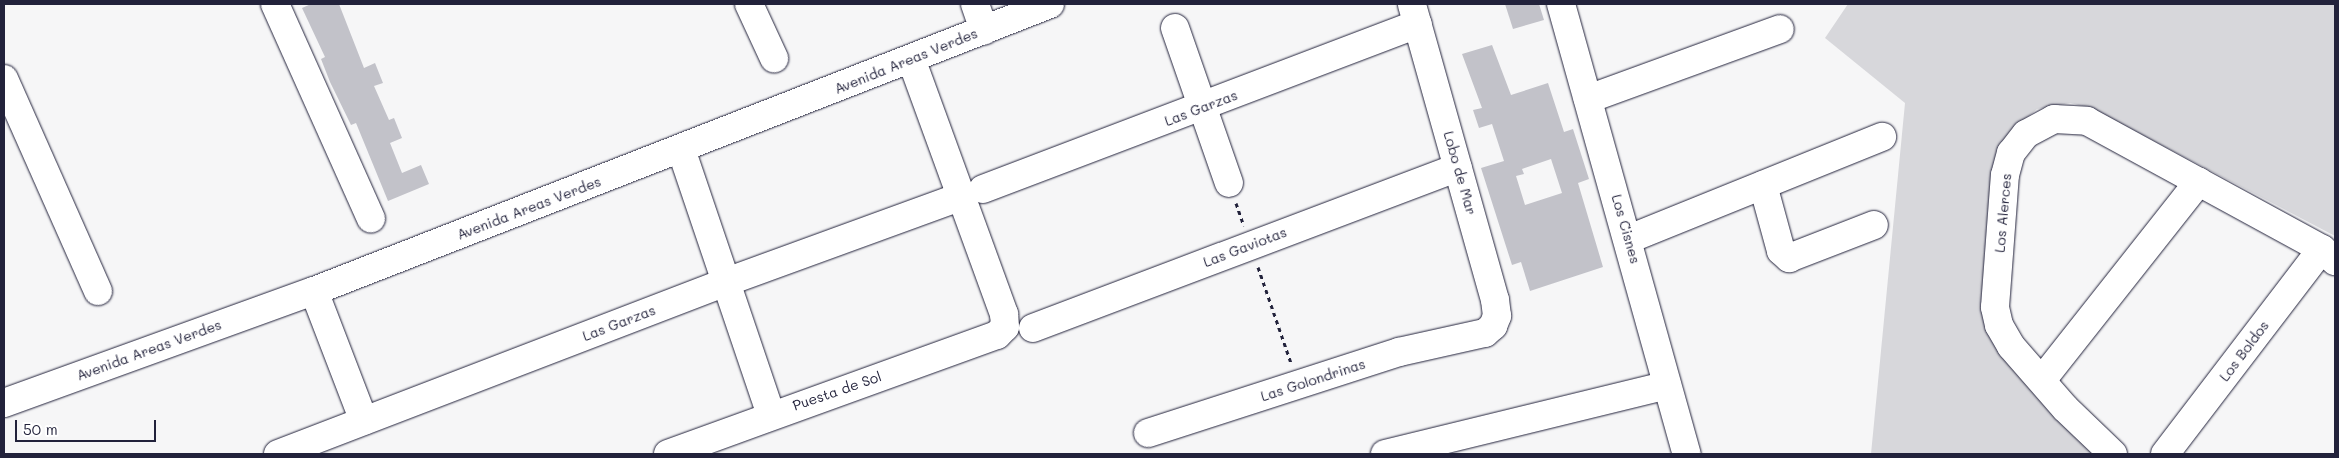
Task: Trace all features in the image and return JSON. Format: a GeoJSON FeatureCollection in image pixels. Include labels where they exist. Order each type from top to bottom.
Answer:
{"type":"FeatureCollection","features":[{"type":"Feature","properties":{"kind":"street"},"geometry":{"type":"LineString","coordinates":[[275,4],[371,219]]}},
{"type":"Feature","properties":{"kind":"street"},"geometry":{"type":"LineString","coordinates":[[749,4],[774,58]]}},
{"type":"Feature","properties":{"kind":"street"},"geometry":{"type":"LineString","coordinates":[[975,4],[984,30]]}},
{"type":"Feature","properties":{"kind":"street","name":"Avenida Areas Verdes"},"geometry":{"type":"LineString","coordinates":[[4,403],[314,291],[1050,4]]}},
{"type":"Feature","properties":{"kind":"street","name":"Los Cisnes"},"geometry":{"type":"LineString","coordinates":[[1561,4],[1629,240],[1687,454]]}},
{"type":"Feature","properties":{"kind":"street","name":"Las Garzas"},"geometry":{"type":"LineString","coordinates":[[278,454],[726,282],[1202,108],[1415,14]]}},
{"type":"Feature","properties":{"kind":"street","name":"Lobo de Mar"},"geometry":{"type":"LineString","coordinates":[[1415,14],[1497,316],[1493,326],[1480,334]]}},
{"type":"Feature","properties":{"kind":"street"},"geometry":{"type":"LineString","coordinates":[[1175,28],[1229,183]]}},
{"type":"Feature","properties":{"kind":"street"},"geometry":{"type":"LineString","coordinates":[[1588,99],[1780,29]]}},
{"type":"Feature","properties":{"kind":"street"},"geometry":{"type":"LineString","coordinates":[[911,59],[972,193]]}},
{"type":"Feature","properties":{"kind":"street"},"geometry":{"type":"LineString","coordinates":[[4,79],[98,291]]}},
{"type":"Feature","properties":{"kind":"street","name":"Los Alerces"},"geometry":{"type":"LineString","coordinates":[[2113,454],[2042,380],[2004,336],[1996,316],[2005,175],[2018,143],[2044,122],[2075,118],[2099,126],[2329,255]]}},
{"type":"Feature","properties":{"kind":"street"},"geometry":{"type":"LineString","coordinates":[[1629,240],[1882,136]]}},
{"type":"Feature","properties":{"kind":"street"},"geometry":{"type":"LineString","coordinates":[[681,149],[771,414]]}},
{"type":"Feature","properties":{"kind":"street","name":"Las Gaviotas"},"geometry":{"type":"LineString","coordinates":[[1033,328],[1458,167]]}},
{"type":"Feature","properties":{"kind":"street"},"geometry":{"type":"LineString","coordinates":[[2042,380],[2199,182]]}},
{"type":"Feature","properties":{"kind":"street"},"geometry":{"type":"LineString","coordinates":[[1763,184],[1781,251],[1789,258],[1874,225]]}},
{"type":"Feature","properties":{"kind":"street","name":"Puesta de Sol"},"geometry":{"type":"LineString","coordinates":[[668,454],[771,414],[997,335],[1005,327],[1004,314],[972,193]]}},
{"type":"Feature","properties":{"kind":"street","name":"Los Boldos"},"geometry":{"type":"LineString","coordinates":[[2165,454],[2329,255]]}},
{"type":"Feature","properties":{"kind":"street"},"geometry":{"type":"LineString","coordinates":[[314,291],[364,421]]}},
{"type":"Feature","properties":{"kind":"street","name":"Las Golondrinas"},"geometry":{"type":"LineString","coordinates":[[1148,433],[1399,352],[1480,334]]}},
{"type":"Feature","properties":{"kind":"street"},"geometry":{"type":"LineString","coordinates":[[1384,454],[1465,444],[1667,385]]}},
{"type":"Feature","properties":{"kind":"path"},"geometry":{"type":"LineString","coordinates":[[1229,183],[1298,385]]}},
{"type":"Feature","properties":{"kind":"shaded area"},"geometry":{"type":"Polygon","coordinates":[[[1848,4],[2335,4],[2335,236],[2091,108],[2070,103],[2037,109],[2011,131],[1984,294],[2097,454],[1871,454],[1905,103],[1825,38],[1848,4]]]}},
{"type":"Feature","properties":{"kind":"building"},"geometry":{"type":"Polygon","coordinates":[[[311,4],[339,4],[364,68],[375,63],[383,83],[374,86],[389,120],[394,118],[402,138],[390,143],[402,173],[421,165],[429,184],[388,201],[356,123],[351,125],[321,59],[325,57],[302,8],[311,4]]]}},
{"type":"Feature","properties":{"kind":"building"},"geometry":{"type":"Polygon","coordinates":[[[1505,4],[1539,4],[1544,20],[1513,29],[1505,4]]]}},
{"type":"Feature","properties":{"kind":"building"},"geometry":{"type":"Polygon","coordinates":[[[1492,45],[1511,95],[1548,83],[1564,132],[1573,129],[1589,179],[1578,183],[1603,267],[1530,291],[1521,262],[1512,265],[1481,168],[1504,161],[1492,124],[1479,128],[1473,110],[1482,108],[1462,54],[1492,45]],[[1551,159],[1522,169],[1524,174],[1516,176],[1525,205],[1562,193],[1551,159]]]}}]}
